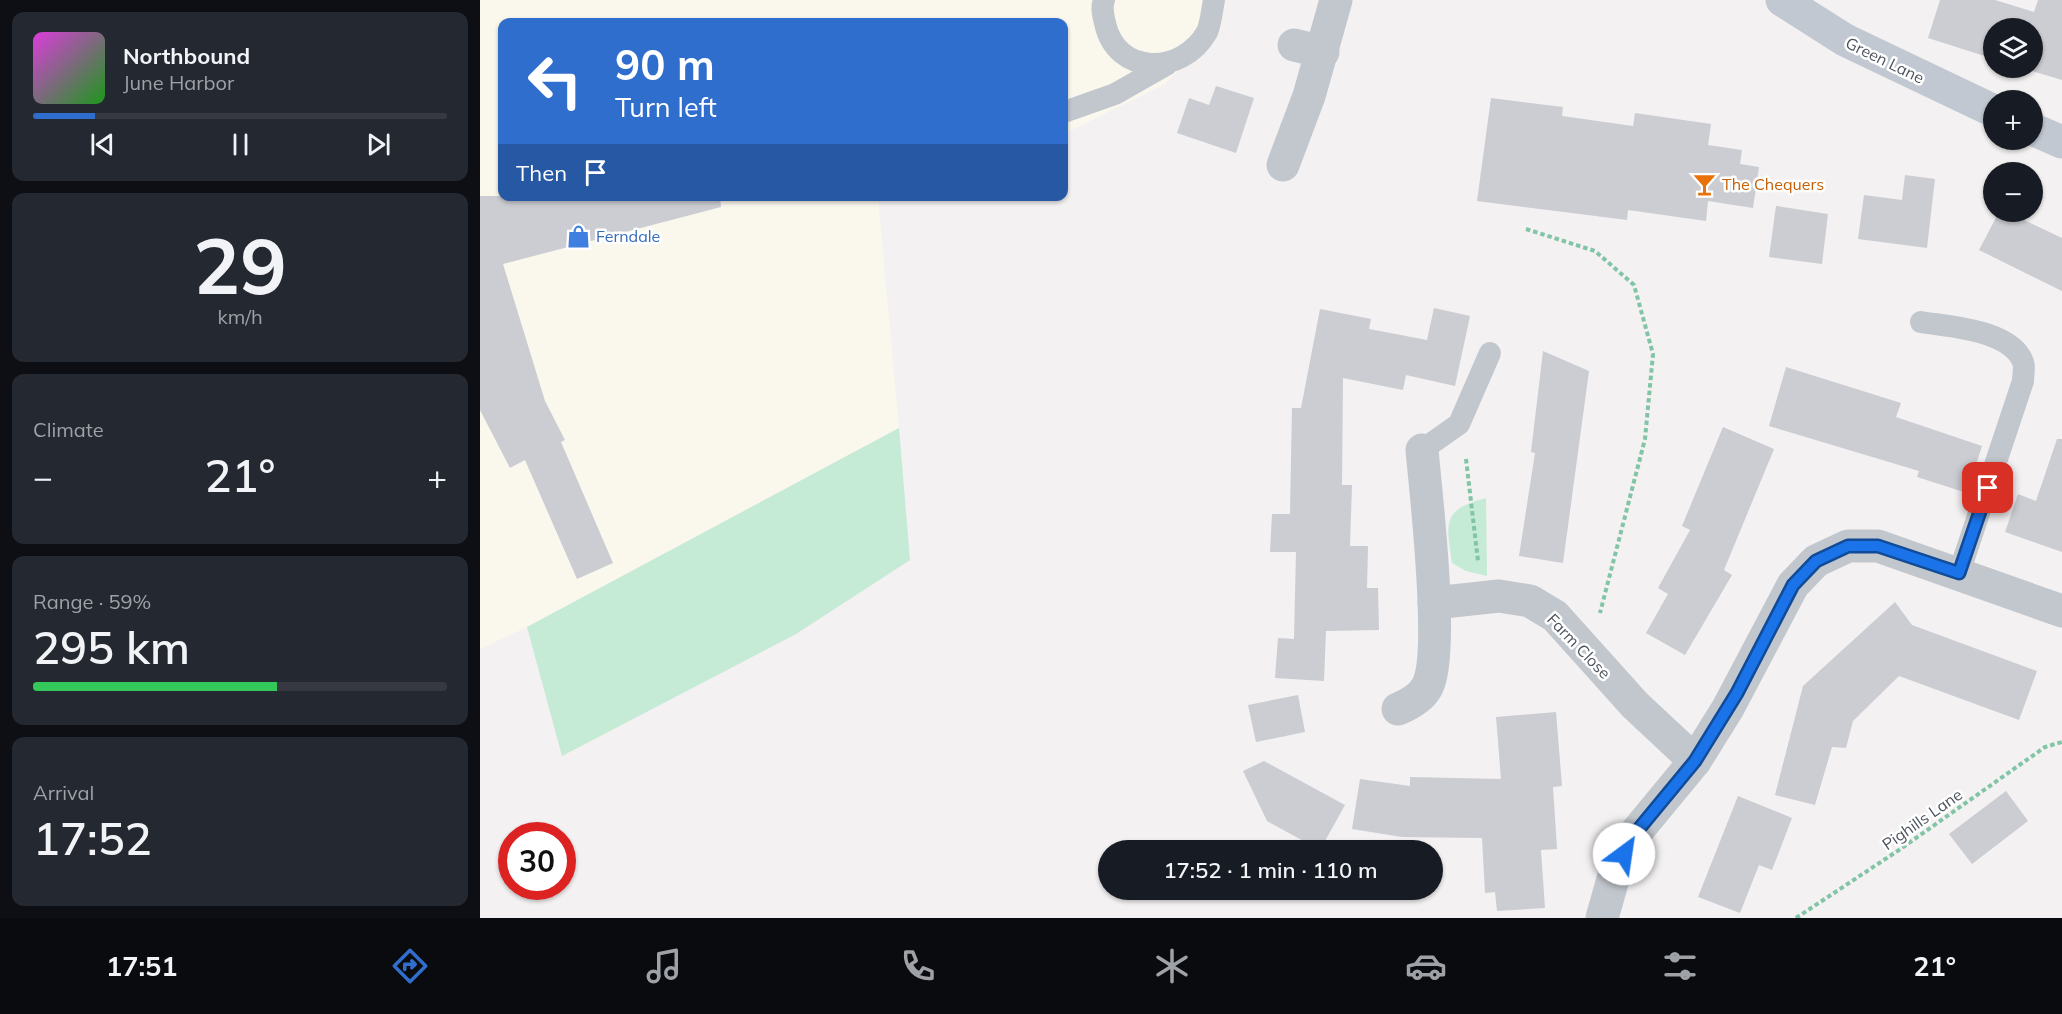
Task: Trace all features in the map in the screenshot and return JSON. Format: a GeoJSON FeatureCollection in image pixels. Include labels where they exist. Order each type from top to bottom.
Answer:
{"type":"FeatureCollection","features":[{"type":"Feature","properties":{"kind":"main road","name":"Green Lane"},"geometry":{"type":"LineString","coordinates":[[1782,0],[1845,40],[1983,106]]}},
{"type":"Feature","properties":{"kind":"street"},"geometry":{"type":"LineString","coordinates":[[1283,165],[1308,48],[1336,0]]}},
{"type":"Feature","properties":{"kind":"street"},"geometry":{"type":"LineString","coordinates":[[1398,709],[1413,702],[1427,687],[1433,669],[1434,603],[1422,450]]}},
{"type":"Feature","properties":{"kind":"street"},"geometry":{"type":"LineString","coordinates":[[1602,918],[1615,872],[1633,836],[1695,761],[1738,690],[1793,585],[1816,561],[1848,546],[1878,546],[2062,611]]}},
{"type":"Feature","properties":{"kind":"street","name":"Farm Close"},"geometry":{"type":"LineString","coordinates":[[1434,603],[1499,596],[1530,601],[1555,616],[1635,705],[1695,761]]}},
{"type":"Feature","properties":{"kind":"lane"},"geometry":{"type":"LineString","coordinates":[[1104,0],[1102,6],[1106,27],[1118,49],[1141,64],[1168,64]]}},
{"type":"Feature","properties":{"kind":"lane"},"geometry":{"type":"LineString","coordinates":[[1068,111],[1115,94],[1191,50],[1207,31],[1214,0]]}},
{"type":"Feature","properties":{"kind":"lane"},"geometry":{"type":"LineString","coordinates":[[1921,322],[1978,332],[2011,343],[2024,363],[2023,381],[1959,573]]}},
{"type":"Feature","properties":{"kind":"lane"},"geometry":{"type":"LineString","coordinates":[[1422,450],[1458,424],[1490,353]]}},
{"type":"Feature","properties":{"kind":"path"},"geometry":{"type":"LineString","coordinates":[[1526,229],[1595,251],[1634,285],[1653,354],[1646,439],[1589,654]]}},
{"type":"Feature","properties":{"kind":"path"},"geometry":{"type":"LineString","coordinates":[[1458,424],[1469,475],[1481,598]]}},
{"type":"Feature","properties":{"kind":"path","name":"Pighills Lane"},"geometry":{"type":"LineString","coordinates":[[1796,918],[1899,850],[2045,747],[2062,742]]}},
{"type":"Feature","properties":{"kind":"shaded area"},"geometry":{"type":"Polygon","coordinates":[[[480,0],[1225,0],[1222,23],[1165,84],[1068,132],[1068,18],[498,18],[498,201],[878,201],[899,428],[527,627],[480,649],[480,0]]]}},
{"type":"Feature","properties":{"kind":"green space"},"geometry":{"type":"Polygon","coordinates":[[[899,428],[910,560],[796,634],[562,756],[527,627],[899,428]]]}},
{"type":"Feature","properties":{"kind":"green space"},"geometry":{"type":"Polygon","coordinates":[[[1486,498],[1487,576],[1466,571],[1452,563],[1449,537],[1450,519],[1454,513],[1461,507],[1486,498]]]}},
{"type":"Feature","properties":{"kind":"building"},"geometry":{"type":"Polygon","coordinates":[[[1940,0],[1995,0],[2034,12],[2038,0],[2062,0],[2062,80],[2043,74],[2043,18],[1983,18],[1983,56],[1928,38],[1940,0]]]}},
{"type":"Feature","properties":{"kind":"building"},"geometry":{"type":"Polygon","coordinates":[[[1216,86],[1254,98],[1236,153],[1177,133],[1189,98],[1209,105],[1216,86]]]}},
{"type":"Feature","properties":{"kind":"building"},"geometry":{"type":"Polygon","coordinates":[[[1491,98],[1563,107],[1562,116],[1633,126],[1635,113],[1711,124],[1708,145],[1742,150],[1740,164],[1759,167],[1753,208],[1708,201],[1706,221],[1628,210],[1627,220],[1477,201],[1491,98]]]}},
{"type":"Feature","properties":{"kind":"building"},"geometry":{"type":"Polygon","coordinates":[[[1905,175],[1935,179],[1927,248],[1858,239],[1864,195],[1902,200],[1905,175]]]}},
{"type":"Feature","properties":{"kind":"building"},"geometry":{"type":"Polygon","coordinates":[[[480,196],[498,196],[498,201],[720,201],[721,207],[503,264],[545,401],[565,440],[561,442],[613,563],[577,579],[525,460],[510,468],[480,410],[480,196]]]}},
{"type":"Feature","properties":{"kind":"building"},"geometry":{"type":"Polygon","coordinates":[[[1776,206],[1828,214],[1822,264],[1769,257],[1776,206]]]}},
{"type":"Feature","properties":{"kind":"building"},"geometry":{"type":"Polygon","coordinates":[[[1994,222],[2028,222],[2062,238],[2062,291],[1979,250],[1994,222]]]}},
{"type":"Feature","properties":{"kind":"building"},"geometry":{"type":"Polygon","coordinates":[[[1434,308],[1470,316],[1455,386],[1406,375],[1403,390],[1343,378],[1342,485],[1352,485],[1350,546],[1368,546],[1367,588],[1378,588],[1379,630],[1326,631],[1324,681],[1275,678],[1278,638],[1294,639],[1296,552],[1270,552],[1272,514],[1290,514],[1292,408],[1301,408],[1320,309],[1371,319],[1369,329],[1427,340],[1434,308]]]}},
{"type":"Feature","properties":{"kind":"building"},"geometry":{"type":"Polygon","coordinates":[[[1543,351],[1589,371],[1563,563],[1519,556],[1535,453],[1531,452],[1543,351]]]}},
{"type":"Feature","properties":{"kind":"building"},"geometry":{"type":"Polygon","coordinates":[[[1786,367],[1901,403],[1896,417],[1982,446],[1967,493],[1917,477],[1919,471],[1769,426],[1786,367]]]}},
{"type":"Feature","properties":{"kind":"building"},"geometry":{"type":"Polygon","coordinates":[[[1723,427],[1774,449],[1724,570],[1732,575],[1685,655],[1646,633],[1668,594],[1658,588],[1690,530],[1682,526],[1723,427]]]}},
{"type":"Feature","properties":{"kind":"building"},"geometry":{"type":"Polygon","coordinates":[[[2057,439],[2062,439],[2062,552],[2005,532],[2018,494],[2036,501],[2057,439]]]}},
{"type":"Feature","properties":{"kind":"building"},"geometry":{"type":"Polygon","coordinates":[[[1895,602],[1912,625],[2037,671],[2019,720],[1899,676],[1853,721],[1846,748],[1832,747],[1815,805],[1775,795],[1803,686],[1895,602]]]}},
{"type":"Feature","properties":{"kind":"building"},"geometry":{"type":"Polygon","coordinates":[[[1298,695],[1305,732],[1256,742],[1248,705],[1298,695]]]}},
{"type":"Feature","properties":{"kind":"building"},"geometry":{"type":"Polygon","coordinates":[[[1556,712],[1562,786],[1553,787],[1557,849],[1541,850],[1545,908],[1497,911],[1495,892],[1485,893],[1482,838],[1402,837],[1352,829],[1360,779],[1410,786],[1410,777],[1501,779],[1496,717],[1556,712]]]}},
{"type":"Feature","properties":{"kind":"building"},"geometry":{"type":"Polygon","coordinates":[[[1264,761],[1345,805],[1326,840],[1302,840],[1267,821],[1243,771],[1264,761]]]}},
{"type":"Feature","properties":{"kind":"building"},"geometry":{"type":"Polygon","coordinates":[[[2006,791],[2028,821],[1972,864],[1949,834],[2006,791]]]}},
{"type":"Feature","properties":{"kind":"building"},"geometry":{"type":"Polygon","coordinates":[[[1738,796],[1792,818],[1772,870],[1759,865],[1740,913],[1698,897],[1738,796]]]}},
{"type":"Feature","properties":{"kind":"place","name":"The Chequers"},"geometry":{"type":"Point","coordinates":[1704,184]}},
{"type":"Feature","properties":{"kind":"place","name":"Ferndale"},"geometry":{"type":"Point","coordinates":[578,236]}},
{"type":"Feature","properties":{"kind":"route"},"geometry":{"type":"LineString","coordinates":[[1624,854],[1633,836],[1695,761],[1737,693],[1793,585],[1816,561],[1848,546],[1878,546],[1959,573],[1988,488]]}}]}
